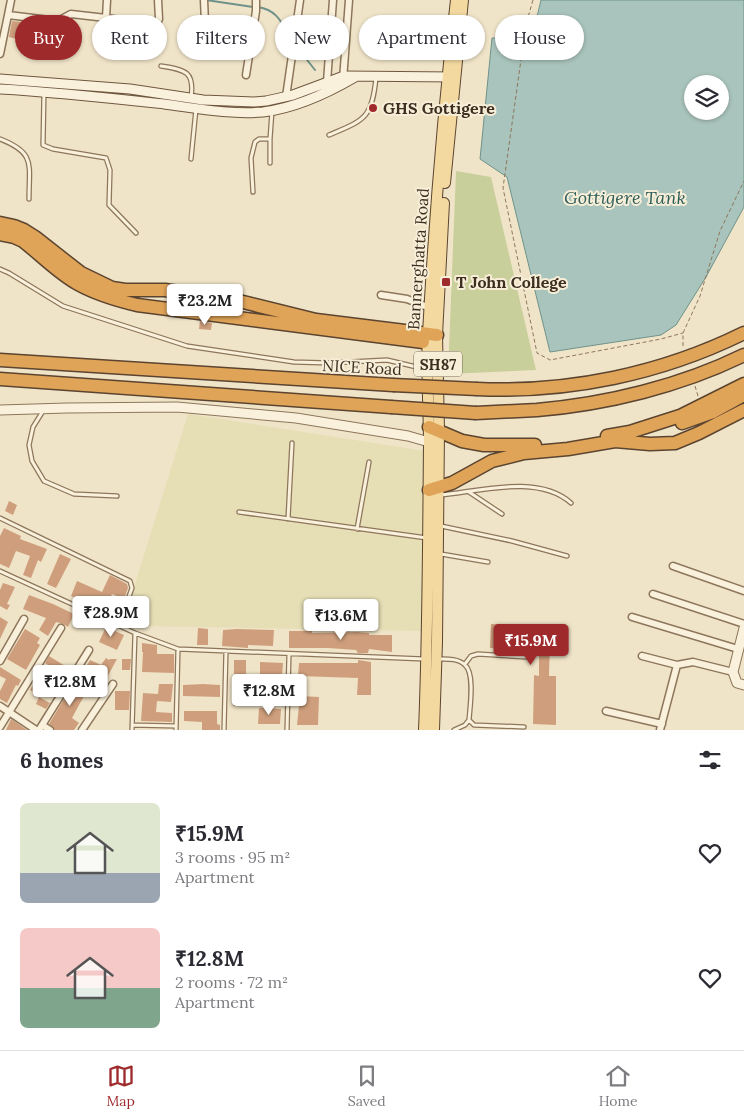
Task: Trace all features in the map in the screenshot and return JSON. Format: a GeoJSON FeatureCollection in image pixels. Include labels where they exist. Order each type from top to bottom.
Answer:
{"type":"FeatureCollection","features":[{"type":"Feature","properties":{"kind":"highway"},"geometry":{"type":"LineString","coordinates":[[0,223],[14,226],[30,234],[81,273],[112,288],[125,290],[166,290],[239,301],[316,320],[433,339]]}},
{"type":"Feature","properties":{"kind":"highway"},"geometry":{"type":"LineString","coordinates":[[0,234],[23,241],[76,283],[108,297],[137,305],[433,339]]}},
{"type":"Feature","properties":{"kind":"highway","name":"NICE Road"},"geometry":{"type":"LineString","coordinates":[[3,360],[393,385],[508,390],[553,388],[624,376],[677,361],[744,333]]}},
{"type":"Feature","properties":{"kind":"highway"},"geometry":{"type":"LineString","coordinates":[[0,379],[476,413],[538,410],[603,401],[695,375],[744,355]]}},
{"type":"Feature","properties":{"kind":"highway"},"geometry":{"type":"LineString","coordinates":[[435,491],[505,456],[568,449],[614,438],[680,416],[744,384]]}},
{"type":"Feature","properties":{"kind":"highway"},"geometry":{"type":"LineString","coordinates":[[630,432],[649,431],[684,422],[713,412],[744,396]]}},
{"type":"Feature","properties":{"kind":"highway"},"geometry":{"type":"LineString","coordinates":[[434,429],[462,441],[484,445],[543,445],[614,438],[650,444],[675,443],[744,410]]}},
{"type":"Feature","properties":{"kind":"main road","name":"Bannerghatta Road"},"geometry":{"type":"LineString","coordinates":[[434,730],[432,659],[435,491],[433,339],[456,0]]}},
{"type":"Feature","properties":{"kind":"main road","name":"Bannerghatta Road"},"geometry":{"type":"LineString","coordinates":[[424,730],[432,659],[438,554],[433,539],[438,525],[429,442],[434,429],[428,370],[433,339],[430,308],[451,77],[463,0]]}},
{"type":"Feature","properties":{"kind":"main road"},"geometry":{"type":"LineString","coordinates":[[0,89],[192,105],[254,102],[286,96],[327,82],[355,77],[376,75],[451,77]]}},
{"type":"Feature","properties":{"kind":"main road"},"geometry":{"type":"LineString","coordinates":[[0,79],[130,89],[219,111],[253,112],[286,108],[312,100],[343,80]]}},
{"type":"Feature","properties":{"kind":"main road"},"geometry":{"type":"LineString","coordinates":[[0,410],[177,407],[296,418],[408,436],[429,442]]}},
{"type":"Feature","properties":{"kind":"main road"},"geometry":{"type":"LineString","coordinates":[[744,630],[733,672],[737,683],[744,685]]}},
{"type":"Feature","properties":{"kind":"street"},"geometry":{"type":"LineString","coordinates":[[0,54],[11,0]]}},
{"type":"Feature","properties":{"kind":"street"},"geometry":{"type":"LineString","coordinates":[[106,15],[107,0]]}},
{"type":"Feature","properties":{"kind":"street"},"geometry":{"type":"LineString","coordinates":[[158,0],[159,15]]}},
{"type":"Feature","properties":{"kind":"street"},"geometry":{"type":"LineString","coordinates":[[204,0],[205,15]]}},
{"type":"Feature","properties":{"kind":"street"},"geometry":{"type":"LineString","coordinates":[[286,96],[300,0]]}},
{"type":"Feature","properties":{"kind":"street"},"geometry":{"type":"LineString","coordinates":[[327,82],[333,0]]}},
{"type":"Feature","properties":{"kind":"street"},"geometry":{"type":"LineString","coordinates":[[343,80],[349,0]]}},
{"type":"Feature","properties":{"kind":"street"},"geometry":{"type":"LineString","coordinates":[[246,76],[256,4]]}},
{"type":"Feature","properties":{"kind":"street"},"geometry":{"type":"LineString","coordinates":[[8,15],[58,21],[71,14],[92,16]]}},
{"type":"Feature","properties":{"kind":"street"},"geometry":{"type":"LineString","coordinates":[[381,295],[406,299],[430,308]]}},
{"type":"Feature","properties":{"kind":"street"},"geometry":{"type":"LineString","coordinates":[[673,566],[744,591]]}},
{"type":"Feature","properties":{"kind":"street"},"geometry":{"type":"LineString","coordinates":[[654,594],[744,624]]}},
{"type":"Feature","properties":{"kind":"street"},"geometry":{"type":"LineString","coordinates":[[632,617],[738,649]]}},
{"type":"Feature","properties":{"kind":"street"},"geometry":{"type":"LineString","coordinates":[[0,661],[24,619]]}},
{"type":"Feature","properties":{"kind":"street"},"geometry":{"type":"LineString","coordinates":[[0,727],[61,628]]}},
{"type":"Feature","properties":{"kind":"street"},"geometry":{"type":"LineString","coordinates":[[39,728],[89,650]]}},
{"type":"Feature","properties":{"kind":"street"},"geometry":{"type":"LineString","coordinates":[[642,656],[677,665],[693,662],[733,672]]}},
{"type":"Feature","properties":{"kind":"street"},"geometry":{"type":"LineString","coordinates":[[606,711],[661,727],[677,665]]}},
{"type":"Feature","properties":{"kind":"street"},"geometry":{"type":"LineString","coordinates":[[82,730],[113,684]]}},
{"type":"Feature","properties":{"kind":"street"},"geometry":{"type":"LineString","coordinates":[[0,706],[39,728],[50,730]]}},
{"type":"Feature","properties":{"kind":"lane"},"geometry":{"type":"LineString","coordinates":[[161,66],[180,69],[191,77],[193,84],[191,159]]}},
{"type":"Feature","properties":{"kind":"lane"},"geometry":{"type":"LineString","coordinates":[[329,135],[360,122],[368,113],[375,93],[376,75]]}},
{"type":"Feature","properties":{"kind":"lane"},"geometry":{"type":"LineString","coordinates":[[44,92],[43,145],[53,149],[106,158],[110,170],[109,205],[136,233]]}},
{"type":"Feature","properties":{"kind":"lane"},"geometry":{"type":"LineString","coordinates":[[270,163],[272,110]]}},
{"type":"Feature","properties":{"kind":"lane"},"geometry":{"type":"LineString","coordinates":[[252,192],[252,158],[255,142],[259,139],[265,140],[270,138]]}},
{"type":"Feature","properties":{"kind":"lane"},"geometry":{"type":"LineString","coordinates":[[0,139],[16,146],[26,156],[29,164],[29,198]]}},
{"type":"Feature","properties":{"kind":"lane"},"geometry":{"type":"LineString","coordinates":[[0,269],[63,306],[187,346],[294,362],[329,363],[387,360],[428,370]]}},
{"type":"Feature","properties":{"kind":"lane"},"geometry":{"type":"LineString","coordinates":[[44,409],[33,427],[29,445],[32,461],[44,481],[74,494],[117,496]]}},
{"type":"Feature","properties":{"kind":"lane"},"geometry":{"type":"LineString","coordinates":[[288,519],[292,443]]}},
{"type":"Feature","properties":{"kind":"lane"},"geometry":{"type":"LineString","coordinates":[[357,529],[368,462]]}},
{"type":"Feature","properties":{"kind":"lane"},"geometry":{"type":"LineString","coordinates":[[435,491],[468,492],[488,488],[524,487],[544,490],[563,496],[571,503]]}},
{"type":"Feature","properties":{"kind":"lane"},"geometry":{"type":"LineString","coordinates":[[468,492],[502,514]]}},
{"type":"Feature","properties":{"kind":"lane"},"geometry":{"type":"LineString","coordinates":[[238,512],[433,539]]}},
{"type":"Feature","properties":{"kind":"lane"},"geometry":{"type":"LineString","coordinates":[[0,518],[130,581],[132,588],[119,625]]}},
{"type":"Feature","properties":{"kind":"lane"},"geometry":{"type":"LineString","coordinates":[[438,525],[512,541],[567,556]]}},
{"type":"Feature","properties":{"kind":"lane"},"geometry":{"type":"LineString","coordinates":[[438,554],[488,562]]}},
{"type":"Feature","properties":{"kind":"lane"},"geometry":{"type":"LineString","coordinates":[[0,571],[135,633],[178,649],[456,660],[465,664],[470,671],[469,720],[465,725],[454,730]]}},
{"type":"Feature","properties":{"kind":"lane"},"geometry":{"type":"LineString","coordinates":[[135,633],[132,728],[176,728],[178,649]]}},
{"type":"Feature","properties":{"kind":"lane"},"geometry":{"type":"LineString","coordinates":[[224,730],[226,651]]}},
{"type":"Feature","properties":{"kind":"lane"},"geometry":{"type":"LineString","coordinates":[[287,730],[289,654]]}},
{"type":"Feature","properties":{"kind":"lane"},"geometry":{"type":"LineString","coordinates":[[465,664],[471,656],[478,654],[526,657]]}},
{"type":"Feature","properties":{"kind":"lane"},"geometry":{"type":"LineString","coordinates":[[469,720],[474,725],[509,728],[524,727]]}},
{"type":"Feature","properties":{"kind":"path"},"geometry":{"type":"LineString","coordinates":[[533,0],[526,24],[503,188],[537,353],[550,360],[661,339],[683,333]]}},
{"type":"Feature","properties":{"kind":"path"},"geometry":{"type":"LineString","coordinates":[[683,346],[683,333],[700,296],[720,231],[744,181]]}},
{"type":"Feature","properties":{"kind":"shaded area"},"geometry":{"type":"Polygon","coordinates":[[[188,414],[425,451],[425,631],[140,626],[125,616],[188,414]]]}},
{"type":"Feature","properties":{"kind":"green space"},"geometry":{"type":"Polygon","coordinates":[[[456,171],[491,177],[536,370],[448,374],[456,171]]]}},
{"type":"Feature","properties":{"kind":"water","name":"Gottigere Tank"},"geometry":{"type":"Polygon","coordinates":[[[541,0],[744,0],[744,207],[706,277],[676,325],[661,335],[550,352],[507,177],[480,159],[492,38],[495,38],[495,60],[584,60],[584,15],[537,15],[541,0]]]}},
{"type":"Feature","properties":{"kind":"building"},"geometry":{"type":"Polygon","coordinates":[[[12,21],[15,21],[15,39],[9,37],[12,21]]]}},
{"type":"Feature","properties":{"kind":"building"},"geometry":{"type":"Polygon","coordinates":[[[200,321],[212,323],[211,330],[199,329],[200,321]]]}},
{"type":"Feature","properties":{"kind":"building"},"geometry":{"type":"Polygon","coordinates":[[[9,501],[17,505],[13,515],[5,511],[9,501]]]}},
{"type":"Feature","properties":{"kind":"building"},"geometry":{"type":"Polygon","coordinates":[[[4,528],[21,536],[20,539],[47,549],[41,562],[38,560],[31,578],[23,575],[30,556],[16,551],[9,568],[0,564],[0,536],[4,528]]]}},
{"type":"Feature","properties":{"kind":"building"},"geometry":{"type":"Polygon","coordinates":[[[60,554],[71,559],[56,588],[47,584],[60,554]]]}},
{"type":"Feature","properties":{"kind":"building"},"geometry":{"type":"Polygon","coordinates":[[[110,575],[127,584],[128,588],[124,599],[112,594],[107,606],[120,612],[117,619],[71,596],[77,581],[102,592],[110,575]]]}},
{"type":"Feature","properties":{"kind":"building"},"geometry":{"type":"Polygon","coordinates":[[[3,583],[15,587],[7,604],[10,605],[7,610],[0,606],[0,590],[3,583]]]}},
{"type":"Feature","properties":{"kind":"building"},"geometry":{"type":"Polygon","coordinates":[[[29,595],[74,614],[68,627],[56,622],[48,636],[39,630],[46,618],[23,609],[29,595]]]}},
{"type":"Feature","properties":{"kind":"building"},"geometry":{"type":"Polygon","coordinates":[[[0,617],[8,622],[0,639],[0,617]]]}},
{"type":"Feature","properties":{"kind":"building"},"geometry":{"type":"Polygon","coordinates":[[[491,624],[531,625],[531,628],[541,629],[541,640],[550,640],[549,676],[556,676],[556,725],[533,724],[534,675],[539,676],[539,649],[490,648],[491,624]]]}},
{"type":"Feature","properties":{"kind":"building"},"geometry":{"type":"Polygon","coordinates":[[[106,627],[124,635],[117,650],[99,642],[106,627]]]}},
{"type":"Feature","properties":{"kind":"building"},"geometry":{"type":"Polygon","coordinates":[[[198,628],[208,629],[208,645],[197,645],[198,628]]]}},
{"type":"Feature","properties":{"kind":"building"},"geometry":{"type":"Polygon","coordinates":[[[25,629],[40,638],[37,643],[40,645],[26,670],[7,659],[25,629]]]}},
{"type":"Feature","properties":{"kind":"building"},"geometry":{"type":"Polygon","coordinates":[[[223,630],[274,630],[273,646],[248,645],[248,648],[222,646],[223,630]]]}},
{"type":"Feature","properties":{"kind":"building"},"geometry":{"type":"Polygon","coordinates":[[[289,631],[312,631],[312,633],[357,632],[369,633],[369,635],[392,635],[392,652],[369,649],[368,653],[358,653],[356,650],[289,648],[289,631]]]}},
{"type":"Feature","properties":{"kind":"building"},"geometry":{"type":"Polygon","coordinates":[[[142,643],[157,645],[157,654],[174,654],[174,673],[142,672],[142,643]]]}},
{"type":"Feature","properties":{"kind":"building"},"geometry":{"type":"Polygon","coordinates":[[[49,656],[70,669],[66,676],[45,663],[49,656]]]}},
{"type":"Feature","properties":{"kind":"building"},"geometry":{"type":"Polygon","coordinates":[[[106,658],[109,660],[117,659],[105,681],[108,683],[104,689],[95,684],[102,672],[87,665],[90,660],[101,665],[106,658]]]}},
{"type":"Feature","properties":{"kind":"building"},"geometry":{"type":"Polygon","coordinates":[[[122,659],[131,659],[130,670],[122,670],[122,659]]]}},
{"type":"Feature","properties":{"kind":"building"},"geometry":{"type":"Polygon","coordinates":[[[234,660],[246,660],[246,676],[258,677],[256,706],[233,706],[236,674],[234,674],[234,660]]]}},
{"type":"Feature","properties":{"kind":"building"},"geometry":{"type":"Polygon","coordinates":[[[358,660],[371,662],[371,695],[357,695],[358,678],[298,676],[299,663],[358,663],[358,660]]]}},
{"type":"Feature","properties":{"kind":"building"},"geometry":{"type":"Polygon","coordinates":[[[260,662],[283,663],[282,676],[260,675],[260,662]]]}},
{"type":"Feature","properties":{"kind":"building"},"geometry":{"type":"Polygon","coordinates":[[[0,667],[21,680],[18,686],[16,685],[7,703],[0,699],[0,691],[6,679],[0,676],[0,667]]]}},
{"type":"Feature","properties":{"kind":"building"},"geometry":{"type":"Polygon","coordinates":[[[42,677],[57,684],[53,691],[48,689],[43,697],[30,690],[33,685],[37,687],[42,677]]]}},
{"type":"Feature","properties":{"kind":"building"},"geometry":{"type":"Polygon","coordinates":[[[81,677],[91,683],[72,718],[79,723],[74,730],[55,730],[49,724],[73,684],[76,686],[81,677]]]}},
{"type":"Feature","properties":{"kind":"building"},"geometry":{"type":"Polygon","coordinates":[[[159,684],[173,684],[171,702],[157,701],[156,712],[172,713],[172,722],[141,721],[143,693],[158,694],[159,684]]]}},
{"type":"Feature","properties":{"kind":"building"},"geometry":{"type":"Polygon","coordinates":[[[183,685],[220,685],[220,697],[183,696],[183,685]]]}},
{"type":"Feature","properties":{"kind":"building"},"geometry":{"type":"Polygon","coordinates":[[[115,691],[130,691],[129,710],[115,710],[115,691]]]}},
{"type":"Feature","properties":{"kind":"building"},"geometry":{"type":"Polygon","coordinates":[[[300,696],[319,697],[318,725],[297,725],[300,696]]]}},
{"type":"Feature","properties":{"kind":"building"},"geometry":{"type":"Polygon","coordinates":[[[39,697],[50,703],[46,709],[36,704],[39,697]]]}},
{"type":"Feature","properties":{"kind":"building"},"geometry":{"type":"Polygon","coordinates":[[[259,708],[281,709],[280,724],[258,724],[259,708]]]}},
{"type":"Feature","properties":{"kind":"building"},"geometry":{"type":"Polygon","coordinates":[[[184,711],[217,711],[217,724],[220,725],[220,730],[202,730],[202,722],[184,721],[184,711]]]}},
{"type":"Feature","properties":{"kind":"building"},"geometry":{"type":"Polygon","coordinates":[[[11,719],[27,730],[6,730],[11,719]]]}},
{"type":"Feature","properties":{"kind":"waterway"},"geometry":{"type":"LineString","coordinates":[[206,0],[253,7]]}},
{"type":"Feature","properties":{"kind":"waterway"},"geometry":{"type":"LineString","coordinates":[[258,7],[275,15]]}},
{"type":"Feature","properties":{"kind":"waterway"},"geometry":{"type":"LineString","coordinates":[[307,60],[315,70]]}},
{"type":"Feature","properties":{"kind":"place","name":"GHS Gottigere"},"geometry":{"type":"Point","coordinates":[373,108]}},
{"type":"Feature","properties":{"kind":"place","name":"T John College"},"geometry":{"type":"Point","coordinates":[446,282]}}]}
